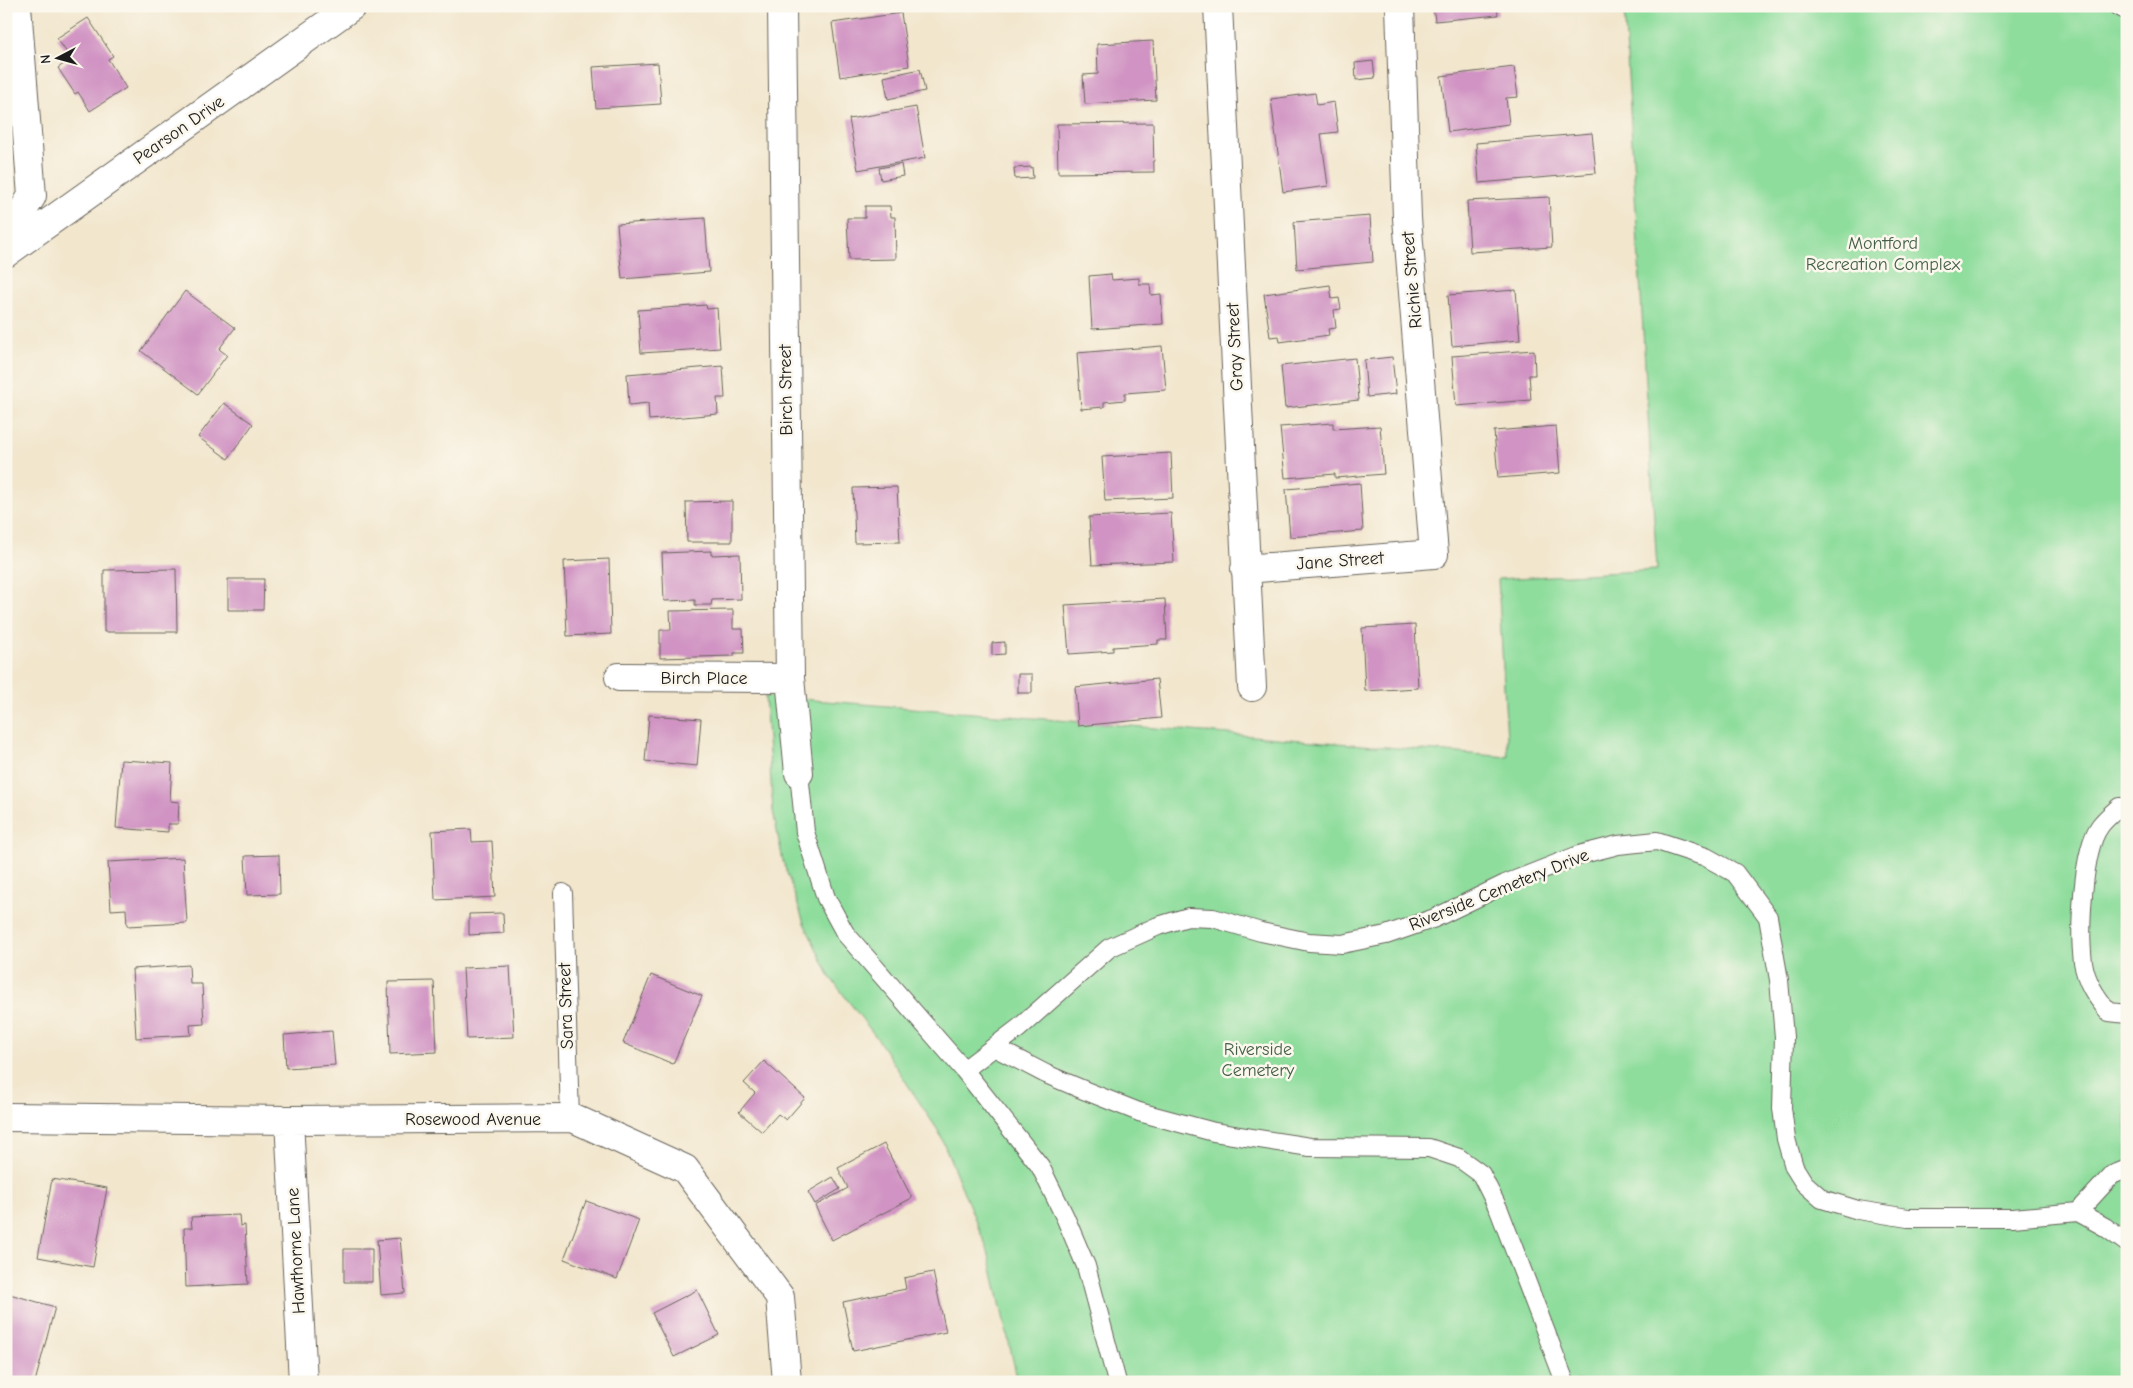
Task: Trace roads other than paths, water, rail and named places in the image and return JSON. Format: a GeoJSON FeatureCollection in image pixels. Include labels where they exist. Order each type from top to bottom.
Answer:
{"type":"FeatureCollection","features":[{"type":"Feature","properties":{"kind":"street"},"geometry":{"type":"LineString","coordinates":[[6,237],[32,196],[17,6]]}},
{"type":"Feature","properties":{"kind":"street","name":"Pearson Drive"},"geometry":{"type":"LineString","coordinates":[[6,253],[352,6]]}},
{"type":"Feature","properties":{"kind":"street","name":"Birch Street"},"geometry":{"type":"LineString","coordinates":[[782,6],[790,678],[799,773]]}},
{"type":"Feature","properties":{"kind":"street","name":"Gray Street"},"geometry":{"type":"LineString","coordinates":[[1218,6],[1252,687]]}},
{"type":"Feature","properties":{"kind":"street","name":"Richie Street"},"geometry":{"type":"LineString","coordinates":[[1400,6],[1407,218],[1434,554]]}},
{"type":"Feature","properties":{"kind":"street","name":"Jane Street"},"geometry":{"type":"LineString","coordinates":[[1245,568],[1434,554]]}},
{"type":"Feature","properties":{"kind":"street","name":"Birch Place"},"geometry":{"type":"LineString","coordinates":[[619,677],[790,678]]}},
{"type":"Feature","properties":{"kind":"street","name":"Rosewood Avenue"},"geometry":{"type":"LineString","coordinates":[[6,1117],[289,1120],[570,1118],[684,1169],[780,1296],[787,1382]]}},
{"type":"Feature","properties":{"kind":"street","name":"Hawthorne Lane"},"geometry":{"type":"LineString","coordinates":[[289,1120],[303,1382]]}},
{"type":"Feature","properties":{"kind":"lane"},"geometry":{"type":"LineString","coordinates":[[2118,6],[2127,11]]}},
{"type":"Feature","properties":{"kind":"lane"},"geometry":{"type":"LineString","coordinates":[[799,773],[805,832],[826,898],[845,933],[964,1070],[1040,1166],[1066,1217],[1086,1266],[1117,1382]]}},
{"type":"Feature","properties":{"kind":"lane"},"geometry":{"type":"LineString","coordinates":[[2127,807],[2119,807],[2099,826],[2090,848],[2083,890],[2082,923],[2083,962],[2093,992],[2109,1012],[2127,1014]]}},
{"type":"Feature","properties":{"kind":"lane","name":"Riverside Cemetery Drive"},"geometry":{"type":"LineString","coordinates":[[964,1070],[1019,1028],[1109,948],[1158,926],[1188,917],[1214,918],[1261,932],[1309,942],[1342,944],[1386,936],[1435,918],[1506,884],[1579,855],[1618,845],[1657,841],[1706,857],[1735,873],[1768,917],[1780,980],[1784,1037],[1782,1108],[1786,1139],[1794,1168],[1804,1183],[1822,1199],[1858,1210],[1908,1218],[2013,1218],[2078,1212]]}},
{"type":"Feature","properties":{"kind":"lane","name":"Sara Street"},"geometry":{"type":"LineString","coordinates":[[563,893],[570,1118]]}},
{"type":"Feature","properties":{"kind":"lane"},"geometry":{"type":"LineString","coordinates":[[994,1047],[1046,1074],[1095,1095],[1140,1112],[1214,1132],[1310,1146],[1429,1148],[1459,1158],[1481,1174],[1499,1210],[1565,1382]]}},
{"type":"Feature","properties":{"kind":"lane"},"geometry":{"type":"LineString","coordinates":[[2127,1169],[2112,1175],[2078,1212],[2127,1243]]}},
{"type":"Feature","properties":{"kind":"park label","name":"Montford Recreation Complex"},"geometry":{"type":"Point","coordinates":[1883,253]}},
{"type":"Feature","properties":{"kind":"park label","name":"Riverside Cemetery"},"geometry":{"type":"Point","coordinates":[1258,1059]}}]}
